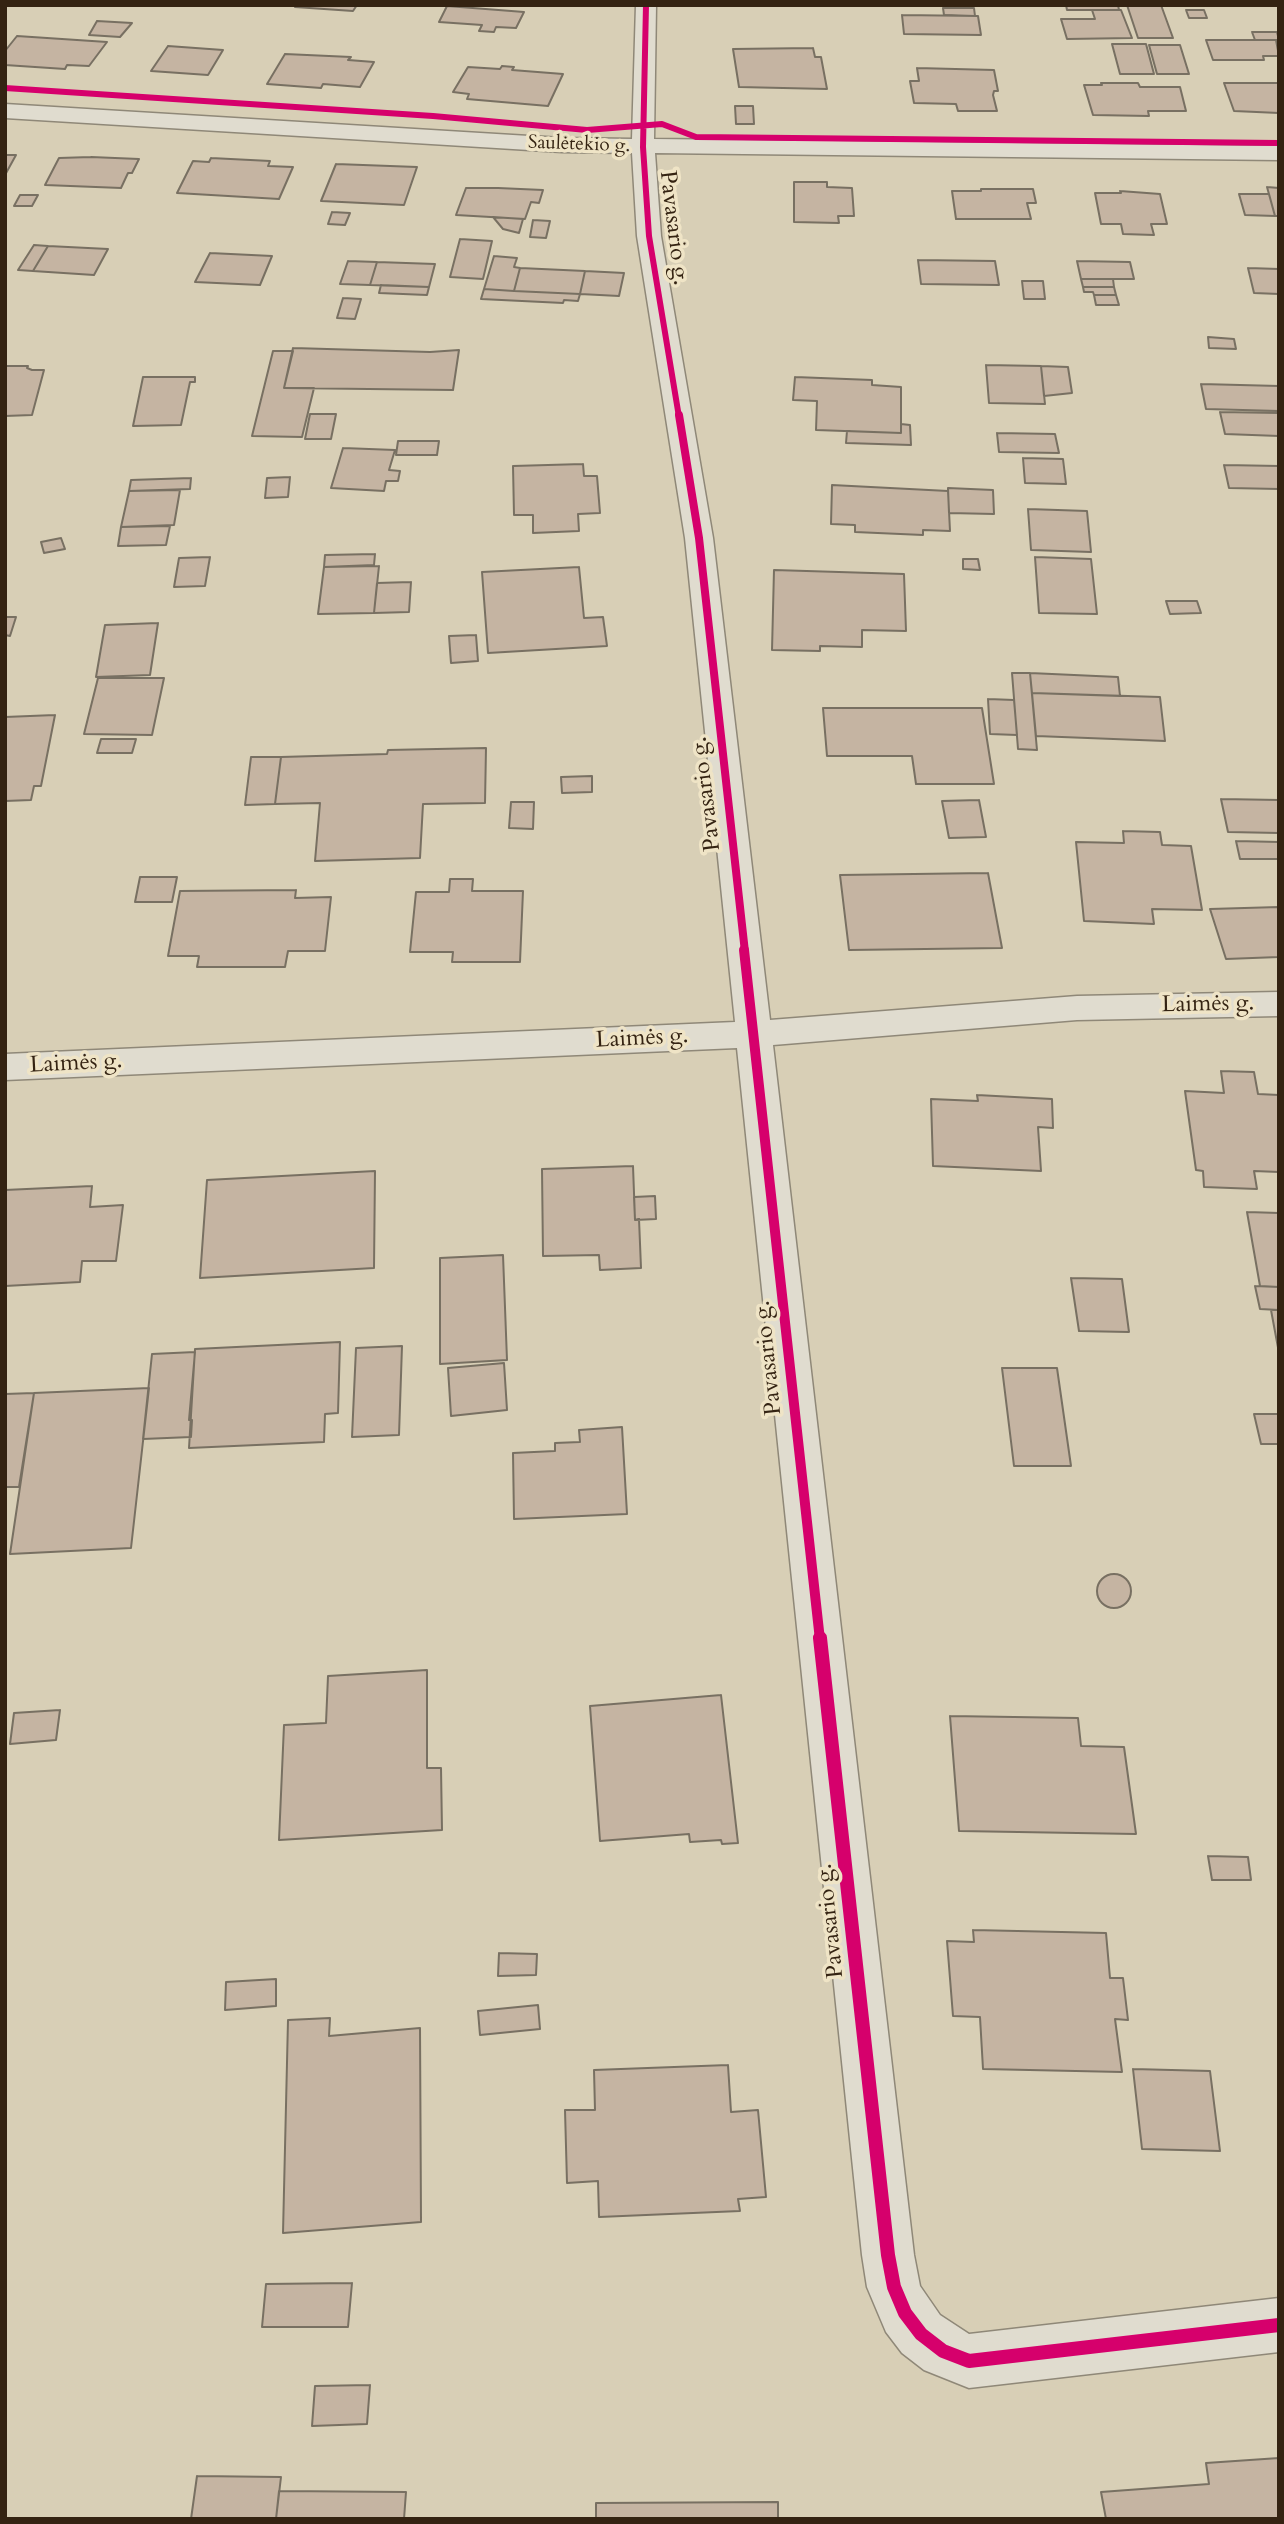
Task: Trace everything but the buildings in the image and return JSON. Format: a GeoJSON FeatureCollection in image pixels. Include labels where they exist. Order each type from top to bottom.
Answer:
{"type":"FeatureCollection","features":[{"type":"Feature","properties":{"kind":"street","name":"Pavasario g."},"geometry":{"type":"LineString","coordinates":[[646,5],[643,147],[649,236],[699,538],[756,1034],[888,2255],[894,2287],[901,2304],[921,2334],[943,2351],[969,2361],[1279,2325]]}},
{"type":"Feature","properties":{"kind":"street","name":"Saulėtekio g."},"geometry":{"type":"LineString","coordinates":[[5,111],[562,145],[1279,153]]}},
{"type":"Feature","properties":{"kind":"street","name":"Laimės g."},"geometry":{"type":"LineString","coordinates":[[5,1067],[756,1034],[1077,1007],[1279,1004]]}},
{"type":"Feature","properties":{"kind":"cycle path"},"geometry":{"type":"LineString","coordinates":[[646,5],[643,147],[649,236],[699,538],[888,2255],[894,2287],[905,2313],[921,2334],[943,2351],[969,2361],[1279,2325]]}},
{"type":"Feature","properties":{"kind":"cycle path"},"geometry":{"type":"LineString","coordinates":[[5,88],[433,116],[587,130],[662,124],[696,137],[1279,143]]}}]}
